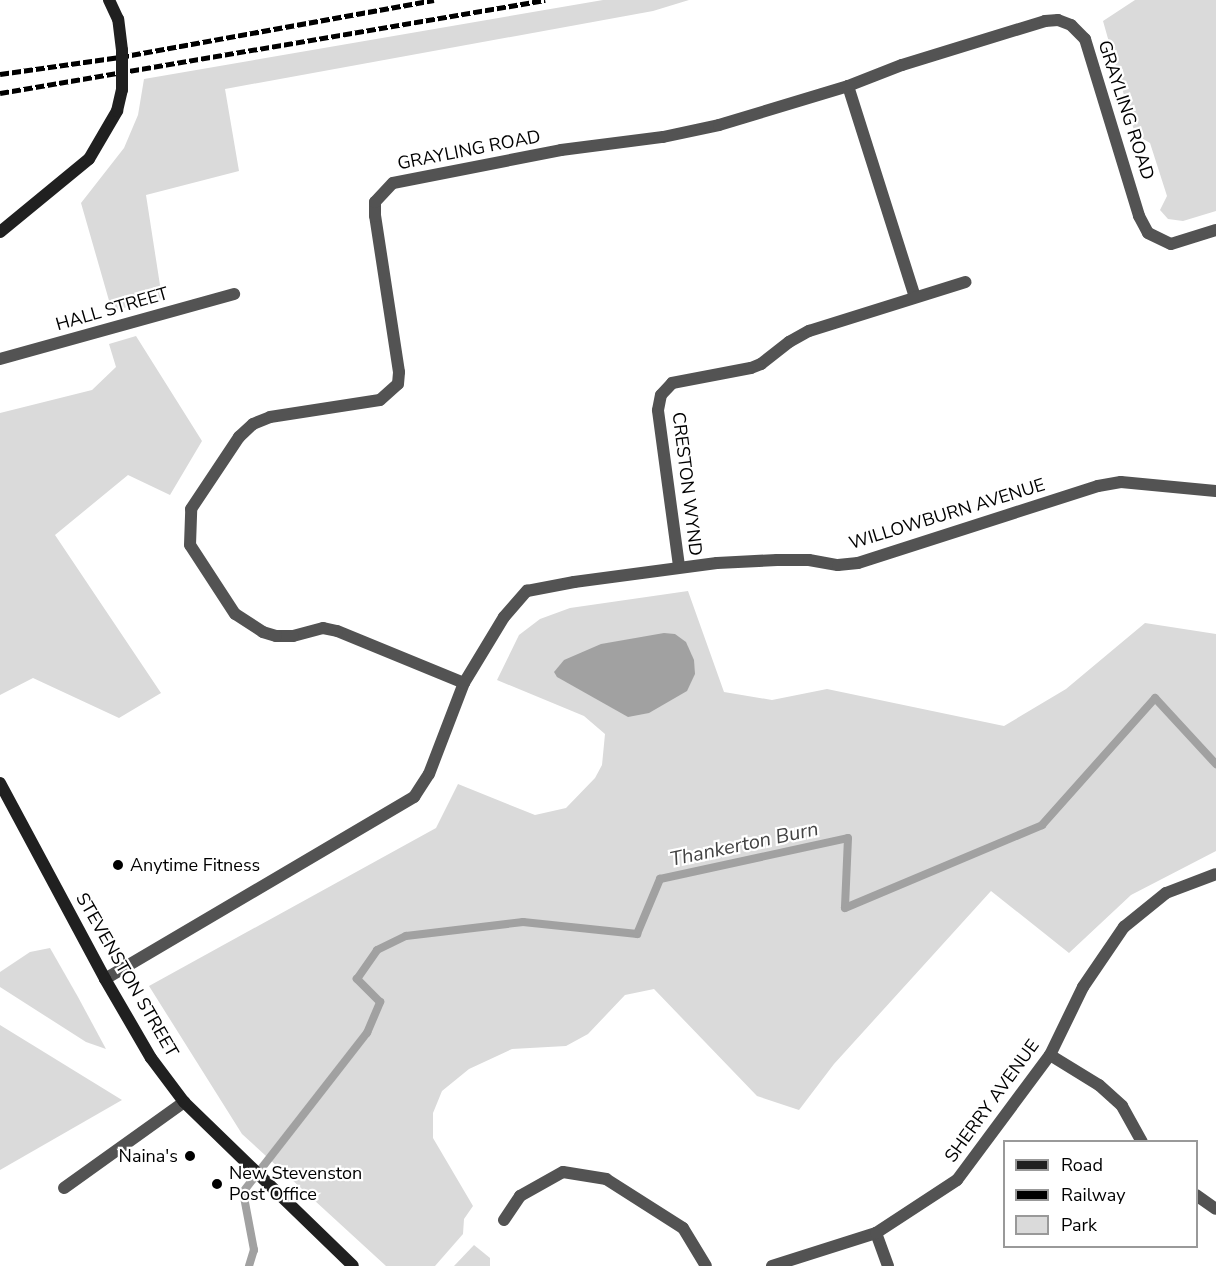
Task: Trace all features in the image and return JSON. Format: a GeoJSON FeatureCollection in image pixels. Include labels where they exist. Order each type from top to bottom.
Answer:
{"type":"FeatureCollection","features":[{"type":"Feature","properties":{"kind":"main road"},"geometry":{"type":"LineString","coordinates":[[0,232],[89,159],[117,111],[122,90],[122,50],[118,19],[109,0]]}},
{"type":"Feature","properties":{"kind":"main road","name":"STEVENSTON STREET"},"geometry":{"type":"LineString","coordinates":[[0,783],[105,979],[151,1058],[184,1102],[353,1266]]}},
{"type":"Feature","properties":{"kind":"street","name":"GRAYLING ROAD"},"geometry":{"type":"LineString","coordinates":[[464,683],[337,631],[323,628],[293,636],[263,632],[235,614],[190,545],[191,508],[239,437],[253,424],[270,417],[380,400],[398,384],[399,372],[375,216],[375,202],[393,183],[561,150],[663,137],[719,125],[848,86],[902,66],[1045,21],[1058,20],[1071,25],[1085,39],[1139,216],[1148,233],[1171,244],[1216,230]]}},
{"type":"Feature","properties":{"kind":"street"},"geometry":{"type":"LineString","coordinates":[[848,86],[915,297]]}},
{"type":"Feature","properties":{"kind":"street","name":"CRESTON WYND"},"geometry":{"type":"LineString","coordinates":[[679,566],[658,410],[661,395],[672,383],[687,378],[751,368],[761,364],[789,342],[809,331],[965,282]]}},
{"type":"Feature","properties":{"kind":"street","name":"HALL STREET"},"geometry":{"type":"LineString","coordinates":[[0,359],[234,294]]}},
{"type":"Feature","properties":{"kind":"street","name":"WILLOWBURN AVENUE"},"geometry":{"type":"LineString","coordinates":[[105,979],[414,797],[429,774],[464,683],[504,617],[527,591],[679,566],[777,560],[838,565],[858,563],[1098,486],[1121,482],[1216,491]]}},
{"type":"Feature","properties":{"kind":"street","name":"SHERRY AVENUE"},"geometry":{"type":"LineString","coordinates":[[772,1266],[876,1233],[957,1180],[1050,1055],[1083,987],[1124,927],[1166,893],[1216,874]]}},
{"type":"Feature","properties":{"kind":"street"},"geometry":{"type":"LineString","coordinates":[[1050,1055],[1099,1085],[1122,1106],[1141,1140]]}},
{"type":"Feature","properties":{"kind":"street"},"geometry":{"type":"LineString","coordinates":[[64,1188],[184,1102]]}},
{"type":"Feature","properties":{"kind":"street"},"geometry":{"type":"LineString","coordinates":[[504,1220],[520,1196],[563,1172],[606,1179],[683,1228],[706,1266]]}},
{"type":"Feature","properties":{"kind":"street"},"geometry":{"type":"LineString","coordinates":[[1198,1196],[1216,1209]]}},
{"type":"Feature","properties":{"kind":"street"},"geometry":{"type":"LineString","coordinates":[[876,1233],[888,1266]]}},
{"type":"Feature","properties":{"kind":"green space"},"geometry":{"type":"Polygon","coordinates":[[[603,0],[689,0],[653,11],[225,89],[239,171],[146,195],[162,298],[112,311],[81,203],[124,148],[138,115],[144,79],[603,0]]]}},
{"type":"Feature","properties":{"kind":"green space"},"geometry":{"type":"Polygon","coordinates":[[[1135,0],[1216,0],[1216,211],[1183,221],[1168,219],[1160,210],[1167,196],[1150,143],[1135,134],[1103,21],[1135,0]]]}},
{"type":"Feature","properties":{"kind":"green space"},"geometry":{"type":"Polygon","coordinates":[[[136,336],[202,441],[170,495],[128,475],[55,535],[161,693],[119,718],[33,678],[0,695],[0,413],[92,390],[116,367],[109,344],[136,336]]]}},
{"type":"Feature","properties":{"kind":"green space"},"geometry":{"type":"Polygon","coordinates":[[[688,591],[724,692],[772,700],[827,689],[1004,726],[1066,689],[1145,623],[1216,634],[1216,851],[1131,895],[1069,953],[991,891],[834,1064],[799,1110],[757,1096],[654,989],[625,995],[588,1034],[566,1046],[512,1049],[469,1069],[442,1091],[433,1113],[433,1138],[473,1206],[464,1219],[463,1234],[435,1266],[386,1266],[242,1134],[149,986],[436,828],[458,784],[535,815],[566,808],[595,778],[602,765],[605,734],[584,716],[497,680],[519,635],[540,619],[570,608],[688,591]]]}},
{"type":"Feature","properties":{"kind":"green space"},"geometry":{"type":"Polygon","coordinates":[[[50,948],[106,1049],[86,1042],[0,987],[0,972],[30,952],[50,948]]]}},
{"type":"Feature","properties":{"kind":"green space"},"geometry":{"type":"Polygon","coordinates":[[[0,1025],[122,1100],[0,1170],[0,1025]]]}},
{"type":"Feature","properties":{"kind":"green space"},"geometry":{"type":"Polygon","coordinates":[[[474,1245],[490,1258],[490,1266],[454,1266],[474,1245]]]}},
{"type":"Feature","properties":{"kind":"shaded area"},"geometry":{"type":"Polygon","coordinates":[[[664,633],[675,634],[686,642],[694,660],[695,674],[687,691],[649,713],[628,717],[557,677],[554,672],[564,660],[601,644],[664,633]]]}},
{"type":"Feature","properties":{"kind":"waterway","name":"Thankerton Burn"},"geometry":{"type":"LineString","coordinates":[[249,1266],[254,1250],[243,1192],[367,1033],[380,1002],[357,979],[377,950],[406,936],[523,922],[637,934],[660,879],[848,838],[845,908],[1042,825],[1155,698],[1216,764]]}},
{"type":"Feature","properties":{"kind":"railway"},"geometry":{"type":"LineString","coordinates":[[0,74],[120,57],[434,0]]}},
{"type":"Feature","properties":{"kind":"railway"},"geometry":{"type":"LineString","coordinates":[[0,93],[545,0]]}},
{"type":"Feature","properties":{"kind":"place","name":"Anytime Fitness"},"geometry":{"type":"Point","coordinates":[118,865]}},
{"type":"Feature","properties":{"kind":"place","name":"Naina's"},"geometry":{"type":"Point","coordinates":[190,1156]}},
{"type":"Feature","properties":{"kind":"place","name":"New Stevenston Post Office"},"geometry":{"type":"Point","coordinates":[217,1184]}}]}
